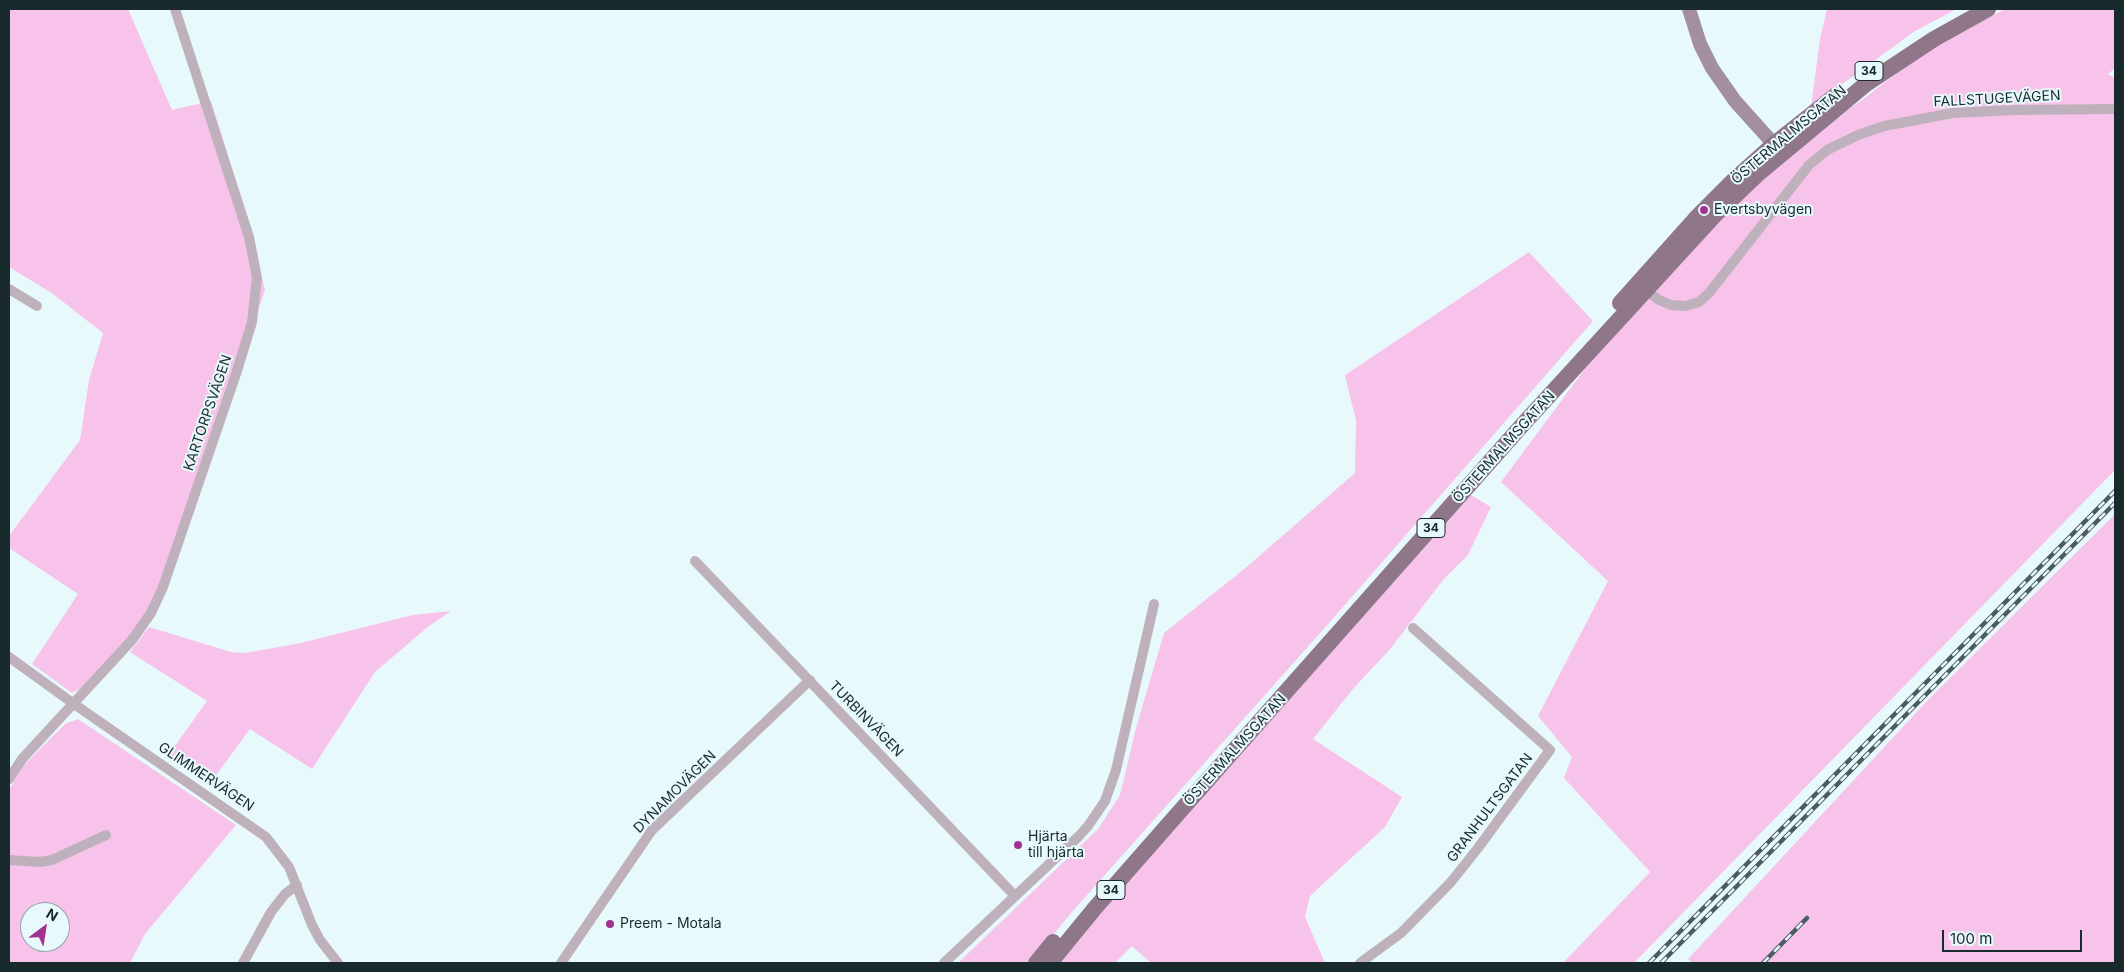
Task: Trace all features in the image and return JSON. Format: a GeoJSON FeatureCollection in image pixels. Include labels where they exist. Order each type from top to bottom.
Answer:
{"type":"FeatureCollection","features":[{"type":"Feature","properties":{"kind":"main road","name":"ÖSTERMALMSGATAN"},"geometry":{"type":"LineString","coordinates":[[1036,963],[1075,916],[1520,418],[1641,286],[1719,210],[1778,148],[1863,75],[1929,32],[1970,9]]}},
{"type":"Feature","properties":{"kind":"main road","name":"ÖSTERMALMSGATAN"},"geometry":{"type":"LineString","coordinates":[[1778,148],[1866,84],[1934,39],[1988,9]]}},
{"type":"Feature","properties":{"kind":"main road","name":"ÖSTERMALMSGATAN"},"geometry":{"type":"LineString","coordinates":[[1050,963],[1095,908],[1525,422],[1641,286]]}},
{"type":"Feature","properties":{"kind":"street","name":"KARTORPSVÄGEN"},"geometry":{"type":"LineString","coordinates":[[9,779],[22,760],[132,640],[156,602],[236,374],[255,307],[256,272],[249,237],[175,9]]}},
{"type":"Feature","properties":{"kind":"street"},"geometry":{"type":"LineString","coordinates":[[1689,9],[1700,44],[1712,68],[1735,101],[1778,148]]}},
{"type":"Feature","properties":{"kind":"street","name":"FALLSTUGEVÄGEN"},"geometry":{"type":"LineString","coordinates":[[1641,286],[1659,300],[1671,306],[1685,306],[1700,302],[1714,287],[1805,169],[1827,150],[1858,135],[1884,126],[1953,113],[2115,109]]}},
{"type":"Feature","properties":{"kind":"street"},"geometry":{"type":"LineString","coordinates":[[9,289],[37,306]]}},
{"type":"Feature","properties":{"kind":"street","name":"TURBINVÄGEN"},"geometry":{"type":"LineString","coordinates":[[695,561],[1015,896]]}},
{"type":"Feature","properties":{"kind":"street"},"geometry":{"type":"LineString","coordinates":[[944,963],[1079,836],[1105,800],[1116,770],[1154,604]]}},
{"type":"Feature","properties":{"kind":"street","name":"GRANHULTSGATAN"},"geometry":{"type":"LineString","coordinates":[[1360,963],[1408,927],[1451,882],[1550,750],[1413,628]]}},
{"type":"Feature","properties":{"kind":"street","name":"GLIMMERVÄGEN"},"geometry":{"type":"LineString","coordinates":[[9,657],[74,704],[260,831],[282,857],[297,884],[320,940],[338,963]]}},
{"type":"Feature","properties":{"kind":"street","name":"DYNAMOVÄGEN"},"geometry":{"type":"LineString","coordinates":[[561,963],[652,830],[810,680]]}},
{"type":"Feature","properties":{"kind":"street"},"geometry":{"type":"LineString","coordinates":[[9,860],[39,862],[52,860],[106,835]]}},
{"type":"Feature","properties":{"kind":"street"},"geometry":{"type":"LineString","coordinates":[[243,963],[274,908],[285,894],[297,884]]}},
{"type":"Feature","properties":{"kind":"shaded area"},"geometry":{"type":"Polygon","coordinates":[[[9,9],[128,9],[172,110],[211,101],[241,197],[265,290],[148,622],[99,679],[72,693],[32,664],[78,594],[9,548],[9,536],[80,440],[89,380],[103,333],[53,294],[9,267],[9,9]]]}},
{"type":"Feature","properties":{"kind":"shaded area"},"geometry":{"type":"Polygon","coordinates":[[[1827,9],[1957,9],[1915,31],[1811,107],[1820,39],[1827,9]]]}},
{"type":"Feature","properties":{"kind":"shaded area"},"geometry":{"type":"Polygon","coordinates":[[[2005,9],[2115,9],[2115,68],[2108,74],[2115,78],[2115,470],[1634,963],[1563,963],[1650,872],[1564,778],[1572,757],[1538,716],[1608,581],[1501,482],[1607,339],[1696,240],[1812,133],[1862,100],[1924,52],[2005,9]]]}},
{"type":"Feature","properties":{"kind":"shaded area"},"geometry":{"type":"Polygon","coordinates":[[[1529,252],[1593,321],[1329,623],[1072,912],[1030,963],[958,963],[1098,829],[1120,795],[1136,728],[1164,633],[1243,570],[1355,473],[1356,421],[1345,375],[1529,252]]]}},
{"type":"Feature","properties":{"kind":"shaded area"},"geometry":{"type":"Polygon","coordinates":[[[1471,495],[1491,507],[1468,555],[1443,580],[1391,648],[1353,689],[1313,739],[1402,797],[1385,827],[1310,896],[1305,917],[1325,963],[1151,963],[1132,946],[1115,963],[1058,963],[1081,934],[1471,495]]]}},
{"type":"Feature","properties":{"kind":"shaded area"},"geometry":{"type":"Polygon","coordinates":[[[2115,514],[2115,963],[1692,963],[1688,959],[1925,703],[2115,514]]]}},
{"type":"Feature","properties":{"kind":"shaded area"},"geometry":{"type":"Polygon","coordinates":[[[451,611],[429,626],[375,672],[312,769],[250,729],[209,785],[167,757],[207,701],[130,652],[149,627],[231,652],[245,653],[301,643],[413,615],[451,611]]]}},
{"type":"Feature","properties":{"kind":"shaded area"},"geometry":{"type":"Polygon","coordinates":[[[78,719],[236,825],[145,934],[130,963],[9,963],[9,790],[23,766],[65,724],[78,719]]]}},
{"type":"Feature","properties":{"kind":"railway"},"geometry":{"type":"LineString","coordinates":[[1649,963],[2115,491]]}},
{"type":"Feature","properties":{"kind":"railway"},"geometry":{"type":"LineString","coordinates":[[1661,963],[2115,503]]}},
{"type":"Feature","properties":{"kind":"railway"},"geometry":{"type":"LineString","coordinates":[[1763,963],[1807,918]]}},
{"type":"Feature","properties":{"kind":"place","name":"Evertsbyvägen"},"geometry":{"type":"Point","coordinates":[1704,210]}},
{"type":"Feature","properties":{"kind":"place","name":"Hjärta till hjärta"},"geometry":{"type":"Point","coordinates":[1018,845]}},
{"type":"Feature","properties":{"kind":"place","name":"Preem - Motala"},"geometry":{"type":"Point","coordinates":[610,924]}}]}
